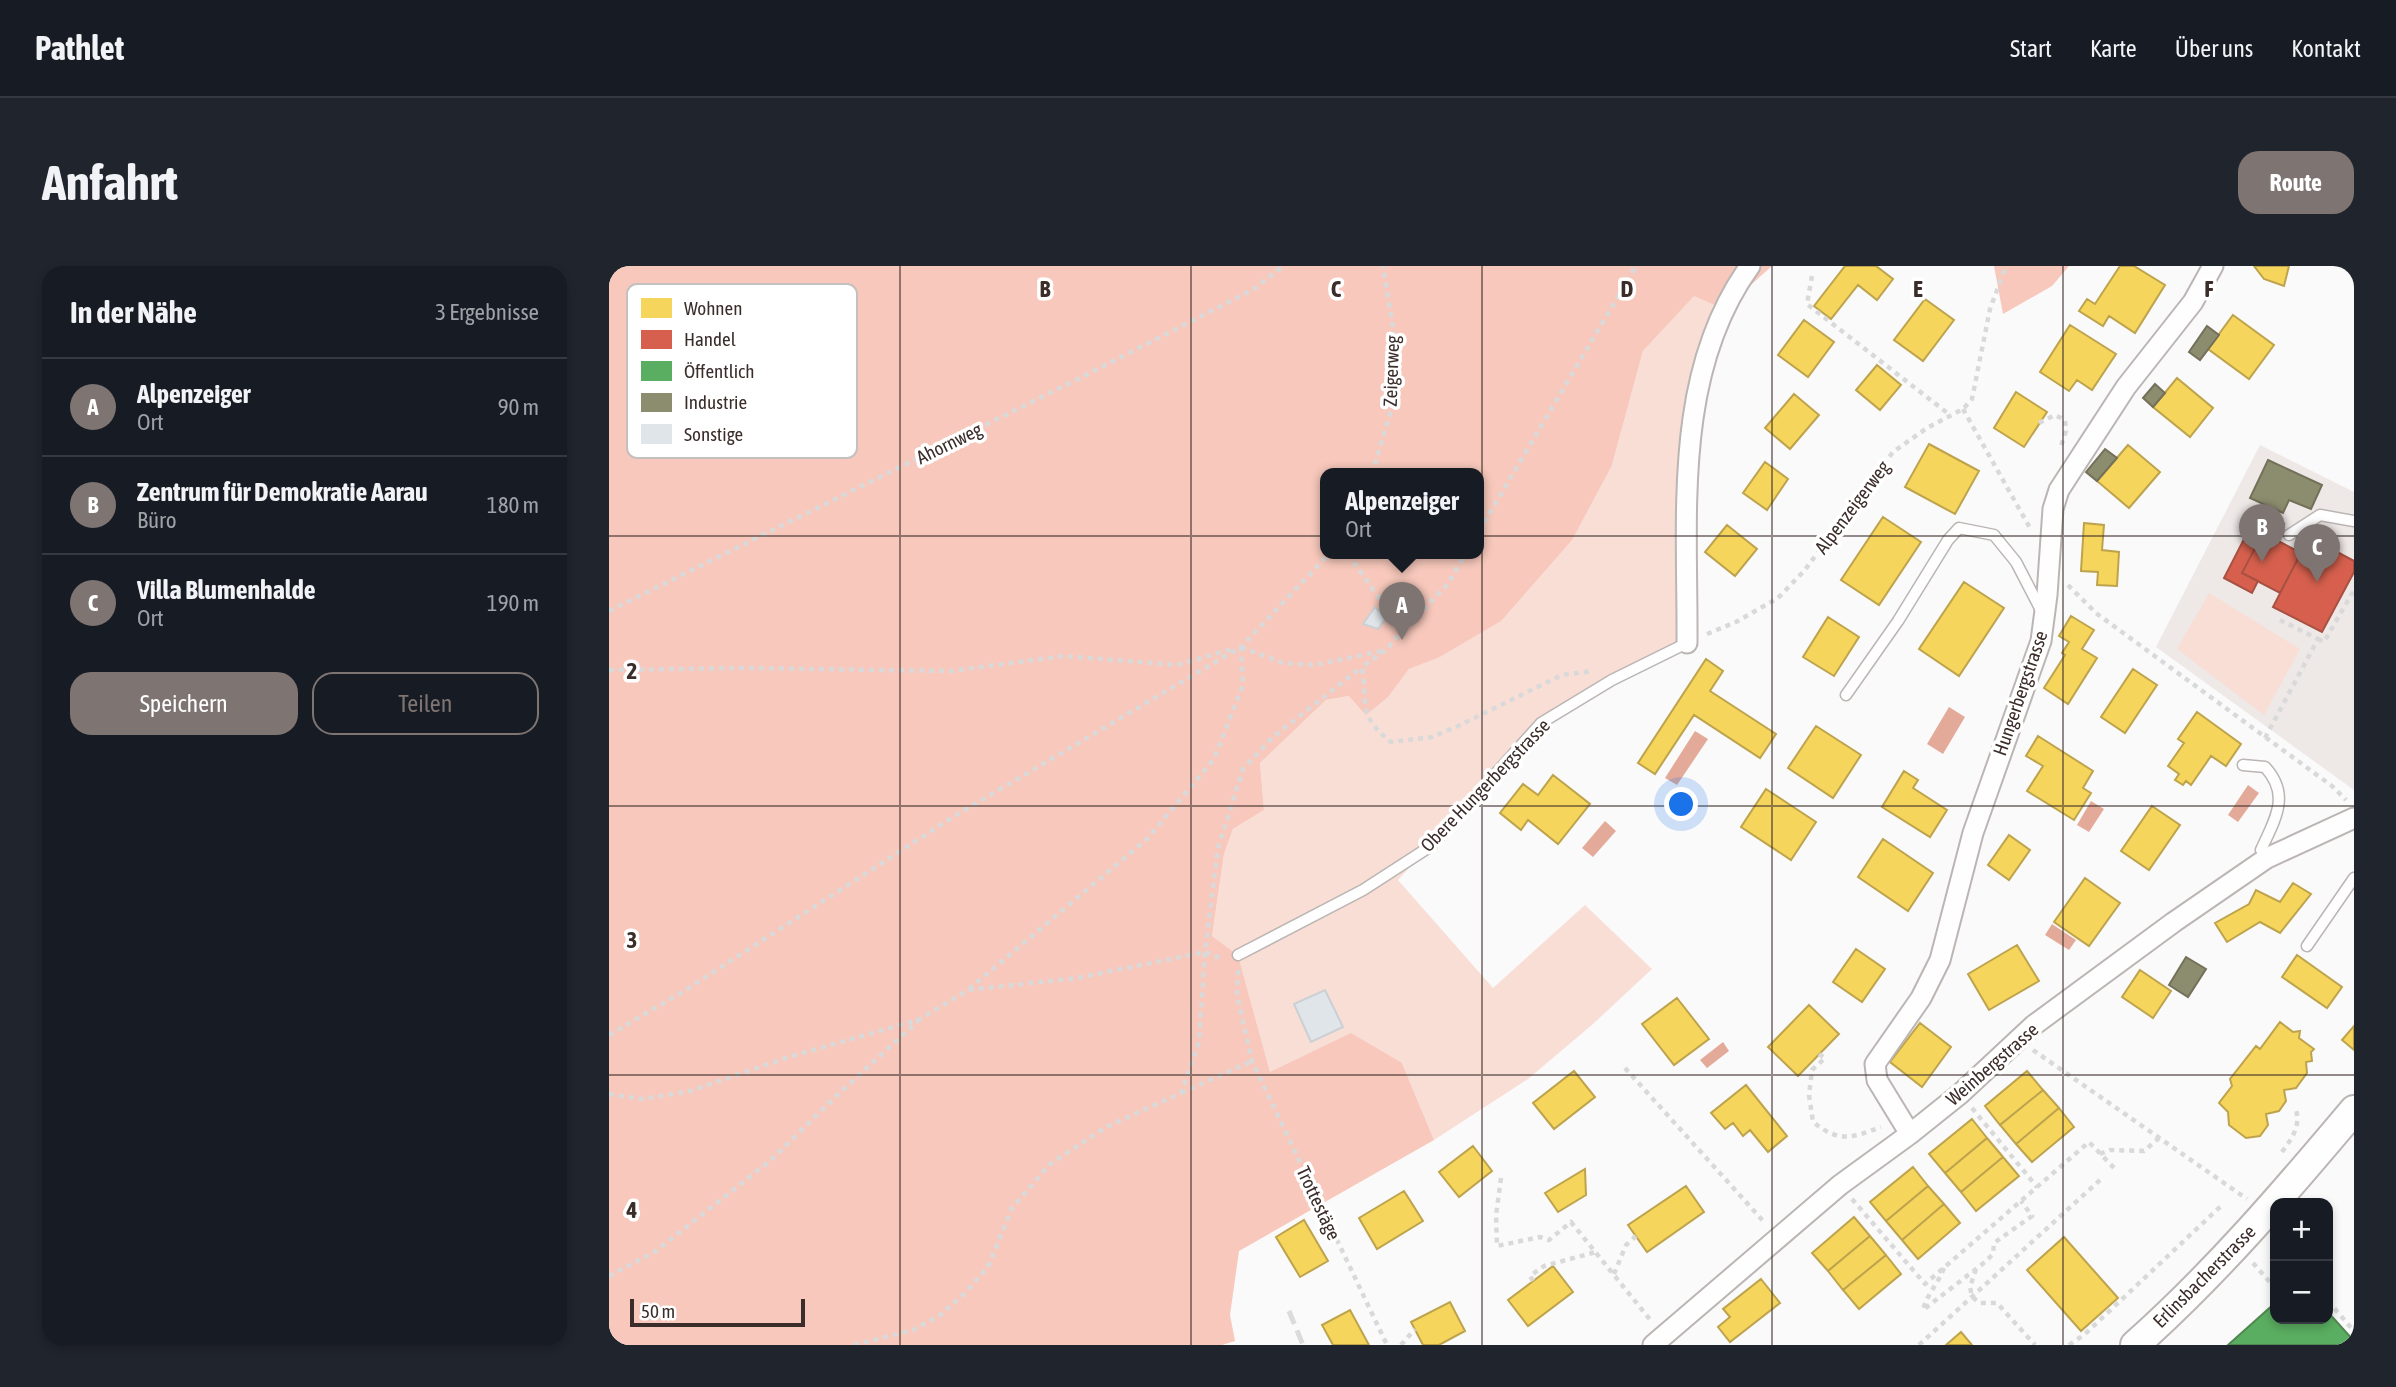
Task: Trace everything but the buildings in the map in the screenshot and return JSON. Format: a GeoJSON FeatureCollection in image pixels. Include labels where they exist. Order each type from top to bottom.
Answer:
{"type":"FeatureCollection","features":[{"type":"Feature","properties":{"kind":"main road","name":"Erlinsbacherstrasse"},"geometry":{"type":"LineString","coordinates":[[2135,1345],[2237,1244],[2354,1110]]}},
{"type":"Feature","properties":{"kind":"street"},"geometry":{"type":"LineString","coordinates":[[1687,643],[1689,457],[1695,396],[1707,347],[1724,309],[1750,266]]}},
{"type":"Feature","properties":{"kind":"street","name":"Hungerbergstrasse"},"geometry":{"type":"LineString","coordinates":[[1906,1126],[1877,1080],[1875,1064],[1921,998],[1940,960],[1973,833],[2041,640],[2053,509],[2059,490],[2126,387],[2193,303],[2213,266]]}},
{"type":"Feature","properties":{"kind":"street","name":"Weinbergstrasse"},"geometry":{"type":"LineString","coordinates":[[1658,1340],[1906,1126],[1960,1094],[2034,1026],[2174,922],[2267,858],[2354,818]]}},
{"type":"Feature","properties":{"kind":"lane"},"geometry":{"type":"LineString","coordinates":[[2290,535],[2320,515],[2354,521]]}},
{"type":"Feature","properties":{"kind":"lane"},"geometry":{"type":"LineString","coordinates":[[1846,695],[1898,621],[1948,540],[1959,528],[1994,535],[2016,562],[2035,603],[2045,617]]}},
{"type":"Feature","properties":{"kind":"lane","name":"Obere Hungerbergstrasse"},"geometry":{"type":"LineString","coordinates":[[1238,955],[1363,890],[1431,846],[1541,723],[1612,680],[1687,643]]}},
{"type":"Feature","properties":{"kind":"lane"},"geometry":{"type":"LineString","coordinates":[[2243,765],[2265,767],[2275,778],[2281,793],[2261,850],[2267,858]]}},
{"type":"Feature","properties":{"kind":"lane"},"geometry":{"type":"LineString","coordinates":[[2307,946],[2354,878]]}},
{"type":"Feature","properties":{"kind":"path","name":"Ahornweg"},"geometry":{"type":"LineString","coordinates":[[609,611],[1102,368],[1254,289],[1283,266]]}},
{"type":"Feature","properties":{"kind":"path","name":"Zeigerweg"},"geometry":{"type":"LineString","coordinates":[[1374,468],[1392,407],[1394,334],[1383,266]]}},
{"type":"Feature","properties":{"kind":"path"},"geometry":{"type":"LineString","coordinates":[[1484,523],[1636,266]]}},
{"type":"Feature","properties":{"kind":"path"},"geometry":{"type":"LineString","coordinates":[[2006,266],[1990,309],[1972,399],[1963,409],[2031,530]]}},
{"type":"Feature","properties":{"kind":"path"},"geometry":{"type":"LineString","coordinates":[[1812,276],[1807,304],[1950,415]]}},
{"type":"Feature","properties":{"kind":"path","name":"Alpenzeigerweg"},"geometry":{"type":"LineString","coordinates":[[1687,643],[1736,622],[1778,598],[1804,571],[1893,452],[1963,409]]}},
{"type":"Feature","properties":{"kind":"path"},"geometry":{"type":"LineString","coordinates":[[2039,423],[2055,415],[2065,420],[2066,431],[2049,475],[2059,490]]}},
{"type":"Feature","properties":{"kind":"path"},"geometry":{"type":"LineString","coordinates":[[609,1035],[684,991],[953,817],[1241,647],[1324,559]]}},
{"type":"Feature","properties":{"kind":"path"},"geometry":{"type":"LineString","coordinates":[[1351,559],[1402,632]]}},
{"type":"Feature","properties":{"kind":"path"},"geometry":{"type":"LineString","coordinates":[[1181,1093],[1199,1042],[1205,952],[1218,848],[1243,769],[1273,737],[1386,650],[1448,584],[1462,559]]}},
{"type":"Feature","properties":{"kind":"path"},"geometry":{"type":"LineString","coordinates":[[2280,620],[2324,642],[2354,590]]}},
{"type":"Feature","properties":{"kind":"path"},"geometry":{"type":"LineString","coordinates":[[2095,613],[2332,786],[2354,808]]}},
{"type":"Feature","properties":{"kind":"path"},"geometry":{"type":"LineString","coordinates":[[2265,738],[2318,639]]}},
{"type":"Feature","properties":{"kind":"path"},"geometry":{"type":"LineString","coordinates":[[609,1276],[656,1251],[771,1160],[918,1020],[968,990],[1147,839],[1214,759],[1243,685],[1241,647]]}},
{"type":"Feature","properties":{"kind":"path"},"geometry":{"type":"LineString","coordinates":[[609,670],[743,668],[951,671],[1064,656],[1177,665],[1241,647],[1283,663],[1315,665],[1386,650]]}},
{"type":"Feature","properties":{"kind":"path"},"geometry":{"type":"LineString","coordinates":[[1362,667],[1366,715],[1377,730],[1391,742],[1432,737],[1562,675],[1599,671],[1612,680]]}},
{"type":"Feature","properties":{"kind":"path"},"geometry":{"type":"LineString","coordinates":[[968,990],[1077,978],[1205,952]]}},
{"type":"Feature","properties":{"kind":"path","name":"Trottestäge"},"geometry":{"type":"LineString","coordinates":[[1238,955],[1237,995],[1252,1061],[1387,1345]]}},
{"type":"Feature","properties":{"kind":"path"},"geometry":{"type":"LineString","coordinates":[[609,1094],[643,1099],[690,1091],[792,1056],[918,1020]]}},
{"type":"Feature","properties":{"kind":"path"},"geometry":{"type":"LineString","coordinates":[[2018,1040],[2266,1212]]}},
{"type":"Feature","properties":{"kind":"path"},"geometry":{"type":"LineString","coordinates":[[1819,1054],[1825,1058],[1812,1070],[1809,1095],[1813,1122],[1828,1135],[1852,1138],[1906,1126]]}},
{"type":"Feature","properties":{"kind":"path"},"geometry":{"type":"LineString","coordinates":[[854,1345],[913,1330],[939,1316],[963,1295],[988,1267],[1012,1208],[1050,1164],[1106,1127],[1252,1061]]}},
{"type":"Feature","properties":{"kind":"path"},"geometry":{"type":"LineString","coordinates":[[1625,1068],[1777,1237]]}},
{"type":"Feature","properties":{"kind":"path"},"geometry":{"type":"LineString","coordinates":[[1960,1094],[2037,1187]]}},
{"type":"Feature","properties":{"kind":"path"},"geometry":{"type":"LineString","coordinates":[[2278,1157],[2296,1131],[2299,1117],[2295,1107]]}},
{"type":"Feature","properties":{"kind":"path"},"geometry":{"type":"LineString","coordinates":[[2100,1154],[2111,1150],[2144,1151],[2159,1138]]}},
{"type":"Feature","properties":{"kind":"path"},"geometry":{"type":"LineString","coordinates":[[1840,1185],[1925,1284],[2089,1142],[2117,1171]]}},
{"type":"Feature","properties":{"kind":"path"},"geometry":{"type":"LineString","coordinates":[[1501,1178],[1496,1215],[1497,1246],[1540,1237],[1549,1240],[1571,1222],[1614,1275],[1658,1340]]}},
{"type":"Feature","properties":{"kind":"path"},"geometry":{"type":"LineString","coordinates":[[1919,1345],[2099,1180]]}},
{"type":"Feature","properties":{"kind":"path"},"geometry":{"type":"LineString","coordinates":[[1944,1267],[1939,1281],[1926,1297],[1923,1310],[1993,1254],[1994,1243],[2032,1216],[2021,1201]]}},
{"type":"Feature","properties":{"kind":"path"},"geometry":{"type":"LineString","coordinates":[[2069,1345],[2085,1334],[2221,1206]]}},
{"type":"Feature","properties":{"kind":"path"},"geometry":{"type":"LineString","coordinates":[[1614,1275],[1626,1245],[1636,1236]]}},
{"type":"Feature","properties":{"kind":"path"},"geometry":{"type":"LineString","coordinates":[[2237,1244],[2270,1283]]}},
{"type":"Feature","properties":{"kind":"path"},"geometry":{"type":"LineString","coordinates":[[1533,1281],[1530,1276],[1544,1266],[1596,1252]]}},
{"type":"Feature","properties":{"kind":"path"},"geometry":{"type":"LineString","coordinates":[[1976,1268],[1971,1287],[1972,1297],[1980,1303],[1997,1303],[2035,1345]]}},
{"type":"Feature","properties":{"kind":"path"},"geometry":{"type":"LineString","coordinates":[[2333,1307],[2354,1331]]}},
{"type":"Feature","properties":{"kind":"path"},"geometry":{"type":"LineString","coordinates":[[1402,1345],[1415,1329]]}},
{"type":"Feature","properties":{"kind":"shaded area"},"geometry":{"type":"Polygon","coordinates":[[[609,266],[1772,266],[1724,309],[1694,296],[1643,351],[1612,465],[1572,540],[1501,621],[1438,658],[1409,669],[1389,696],[1366,715],[1349,696],[1326,700],[1260,763],[1264,810],[1233,829],[1224,854],[1212,936],[1238,955],[1270,1072],[1351,1033],[1402,1063],[1434,1140],[1239,1251],[1230,1315],[1235,1341],[1222,1345],[609,1345],[609,266]]]}},
{"type":"Feature","properties":{"kind":"shaded area"},"geometry":{"type":"Polygon","coordinates":[[[1994,266],[2069,266],[2052,286],[2003,314],[1994,266]]]}},
{"type":"Feature","properties":{"kind":"shaded area"},"geometry":{"type":"Polygon","coordinates":[[[1694,295],[1724,309],[1695,396],[1687,643],[1541,723],[1398,880],[1493,988],[1585,905],[1652,969],[1528,1079],[1434,1140],[1402,1063],[1270,1072],[1238,955],[1212,936],[1224,854],[1233,829],[1264,810],[1260,763],[1326,700],[1349,696],[1389,696],[1409,669],[1438,658],[1612,465],[1643,351],[1694,295]]]}},
{"type":"Feature","properties":{"kind":"shaded area"},"geometry":{"type":"Polygon","coordinates":[[[2260,445],[2354,492],[2354,790],[2156,647],[2260,445]]]}},
{"type":"Feature","properties":{"kind":"shaded area"},"geometry":{"type":"Polygon","coordinates":[[[2209,593],[2300,649],[2264,715],[2177,649],[2209,593]]]}},
{"type":"Feature","properties":{"kind":"shaded area"},"geometry":{"type":"Polygon","coordinates":[[[1949,707],[1965,717],[1943,754],[1927,744],[1949,707]]]}},
{"type":"Feature","properties":{"kind":"shaded area"},"geometry":{"type":"Polygon","coordinates":[[[1695,731],[1708,739],[1677,785],[1665,778],[1695,731]]]}},
{"type":"Feature","properties":{"kind":"shaded area"},"geometry":{"type":"Polygon","coordinates":[[[2248,785],[2259,793],[2238,822],[2228,815],[2248,785]]]}},
{"type":"Feature","properties":{"kind":"shaded area"},"geometry":{"type":"Polygon","coordinates":[[[2091,801],[2104,809],[2089,832],[2077,825],[2091,801]]]}},
{"type":"Feature","properties":{"kind":"shaded area"},"geometry":{"type":"Polygon","coordinates":[[[1605,821],[1616,831],[1593,857],[1582,848],[1605,821]]]}},
{"type":"Feature","properties":{"kind":"shaded area"},"geometry":{"type":"Polygon","coordinates":[[[2052,924],[2076,940],[2069,950],[2045,935],[2052,924]]]}},
{"type":"Feature","properties":{"kind":"shaded area"},"geometry":{"type":"Polygon","coordinates":[[[1723,1042],[1729,1051],[1707,1068],[1700,1060],[1723,1042]]]}},
{"type":"Feature","properties":{"kind":"railway"},"geometry":{"type":"LineString","coordinates":[[1289,1311],[1303,1345]]}},
{"type":"Feature","properties":{"kind":"place","name":"Zentrum für Demokratie Aarau"},"geometry":{"type":"Point","coordinates":[2262,562]}},
{"type":"Feature","properties":{"kind":"place","name":"Villa Blumenhalde"},"geometry":{"type":"Point","coordinates":[2317,582]}},
{"type":"Feature","properties":{"kind":"place","name":"Alpenzeiger"},"geometry":{"type":"Point","coordinates":[1402,640]}}]}
